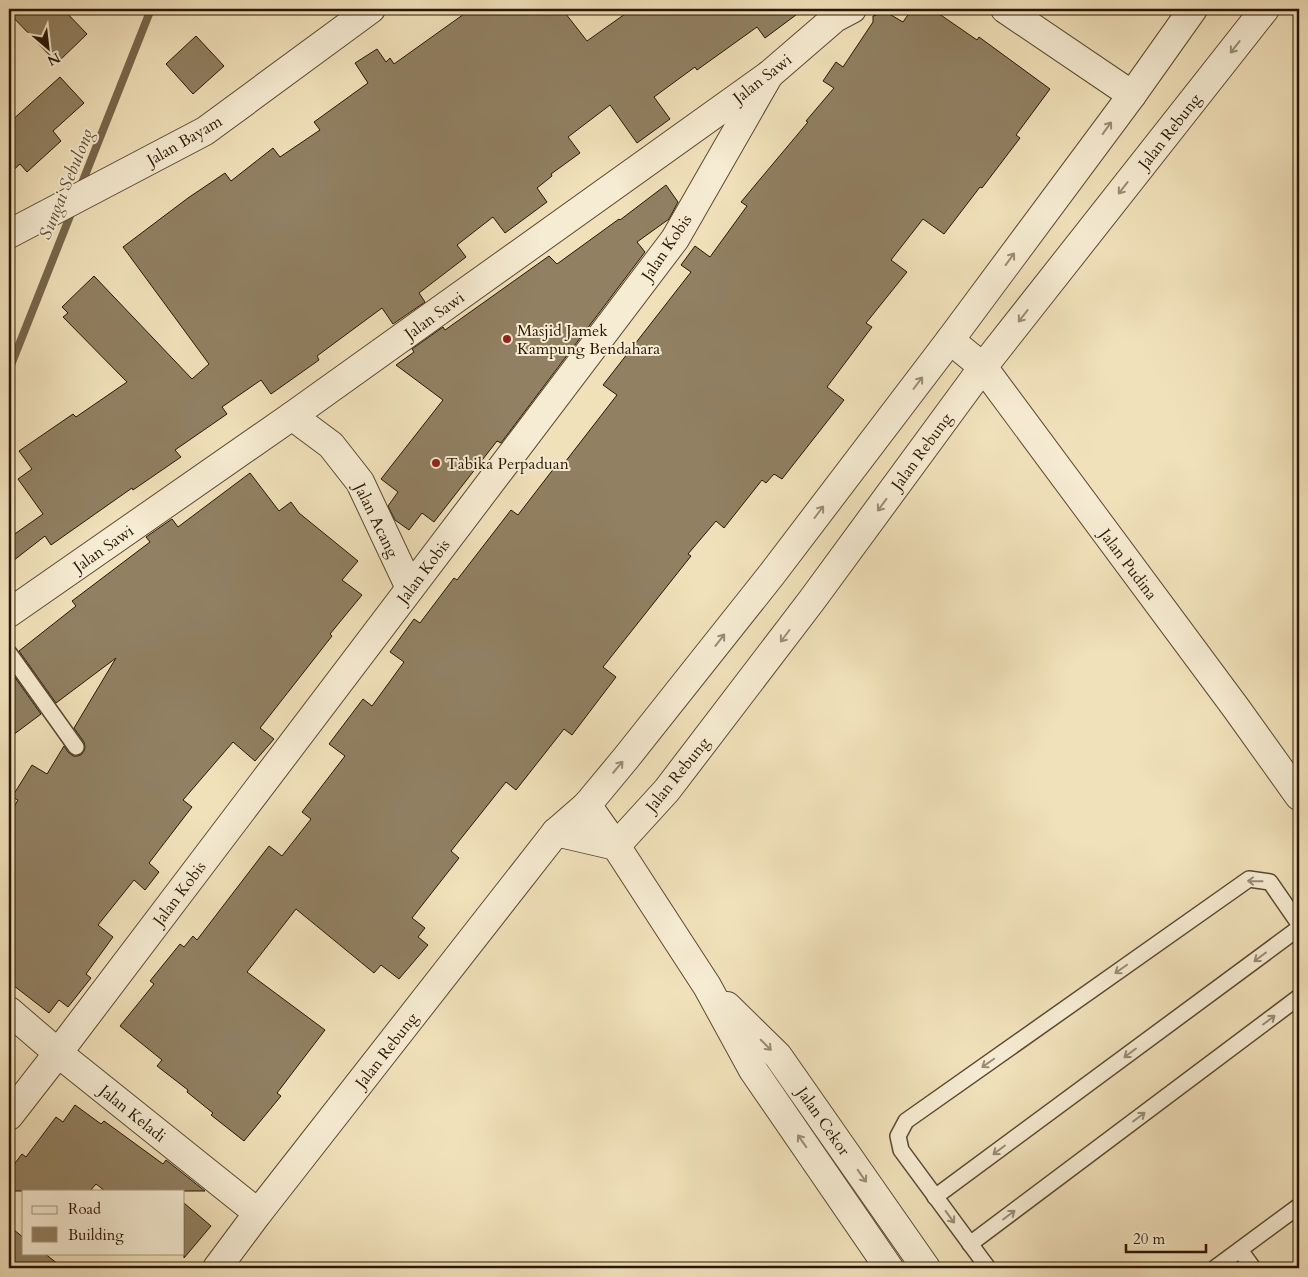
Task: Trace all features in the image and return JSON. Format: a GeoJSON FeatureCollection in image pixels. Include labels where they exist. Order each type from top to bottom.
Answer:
{"type":"FeatureCollection","features":[{"type":"Feature","properties":{"kind":"street","name":"Jalan Bayam"},"geometry":{"type":"LineString","coordinates":[[16,230],[205,131],[371,9]]}},
{"type":"Feature","properties":{"kind":"street","name":"Jalan Sawi"},"geometry":{"type":"LineString","coordinates":[[9,613],[292,416],[769,75],[835,18],[852,9]]}},
{"type":"Feature","properties":{"kind":"street"},"geometry":{"type":"LineString","coordinates":[[1005,9],[1132,95]]}},
{"type":"Feature","properties":{"kind":"street","name":"Jalan Rebung"},"geometry":{"type":"LineString","coordinates":[[217,1268],[556,832],[587,805],[772,574],[950,340],[1194,9]]}},
{"type":"Feature","properties":{"kind":"street","name":"Jalan Rebung"},"geometry":{"type":"LineString","coordinates":[[616,846],[667,790],[812,600],[983,367],[1265,9]]}},
{"type":"Feature","properties":{"kind":"street","name":"Jalan Kobis"},"geometry":{"type":"LineString","coordinates":[[9,1116],[675,239],[769,75]]}},
{"type":"Feature","properties":{"kind":"street","name":"Jalan Pudina"},"geometry":{"type":"LineString","coordinates":[[950,340],[983,367],[1299,796]]}},
{"type":"Feature","properties":{"kind":"street","name":"Jalan Acang"},"geometry":{"type":"LineString","coordinates":[[292,416],[331,445],[360,482],[410,588]]}},
{"type":"Feature","properties":{"kind":"street","name":"Jalan Cekor"},"geometry":{"type":"LineString","coordinates":[[587,805],[616,846],[707,986],[753,1070],[889,1268]]}},
{"type":"Feature","properties":{"kind":"street"},"geometry":{"type":"LineString","coordinates":[[556,832],[616,846]]}},
{"type":"Feature","properties":{"kind":"street","name":"Jalan Cekor"},"geometry":{"type":"LineString","coordinates":[[707,986],[778,1056],[926,1268]]}},
{"type":"Feature","properties":{"kind":"street","name":"Jalan Keladi"},"geometry":{"type":"LineString","coordinates":[[9,1011],[58,1053],[258,1213]]}},
{"type":"Feature","properties":{"kind":"lane"},"geometry":{"type":"LineString","coordinates":[[9,653],[76,747]]}},
{"type":"Feature","properties":{"kind":"lane"},"geometry":{"type":"LineString","coordinates":[[988,1268],[901,1150],[898,1136],[906,1121],[1249,880],[1270,882],[1299,924]]}},
{"type":"Feature","properties":{"kind":"lane"},"geometry":{"type":"LineString","coordinates":[[935,1197],[1299,928]]}},
{"type":"Feature","properties":{"kind":"lane"},"geometry":{"type":"LineString","coordinates":[[970,1244],[1299,997]]}},
{"type":"Feature","properties":{"kind":"lane"},"geometry":{"type":"LineString","coordinates":[[1216,1268],[1299,1206]]}},
{"type":"Feature","properties":{"kind":"lane"},"geometry":{"type":"LineString","coordinates":[[1240,1250],[1253,1268]]}},
{"type":"Feature","properties":{"kind":"building"},"geometry":{"type":"Polygon","coordinates":[[[9,9],[63,9],[87,34],[57,63],[9,13],[9,9]]]}},
{"type":"Feature","properties":{"kind":"building"},"geometry":{"type":"Polygon","coordinates":[[[471,9],[562,9],[587,41],[632,9],[804,9],[765,38],[757,27],[697,70],[695,67],[654,97],[670,119],[637,143],[610,105],[568,137],[580,153],[551,174],[552,176],[537,188],[547,202],[505,233],[493,217],[457,245],[466,257],[419,293],[425,302],[393,324],[382,308],[317,356],[319,360],[271,394],[261,380],[222,407],[227,414],[175,450],[181,457],[133,490],[132,488],[51,545],[45,536],[9,564],[9,538],[43,514],[18,479],[32,469],[19,451],[73,414],[76,417],[127,382],[63,317],[68,313],[62,307],[94,276],[192,379],[209,364],[123,247],[225,173],[231,181],[273,148],[280,157],[320,130],[314,122],[368,83],[355,63],[377,49],[386,62],[390,58],[394,64],[471,9]]]}},
{"type":"Feature","properties":{"kind":"building"},"geometry":{"type":"Polygon","coordinates":[[[912,9],[932,9],[977,40],[979,37],[1050,89],[1016,135],[1020,138],[944,234],[923,219],[891,260],[907,272],[866,323],[872,327],[827,387],[844,400],[782,479],[774,474],[766,483],[762,480],[724,528],[716,521],[688,554],[691,556],[603,667],[616,677],[572,735],[564,729],[516,790],[506,782],[451,851],[459,858],[412,918],[425,928],[418,937],[428,945],[399,979],[381,965],[374,973],[296,909],[247,972],[325,1030],[277,1093],[281,1096],[244,1141],[211,1115],[213,1113],[187,1092],[188,1090],[157,1066],[162,1060],[120,1026],[154,984],[150,981],[180,944],[184,947],[193,936],[197,940],[269,846],[282,856],[311,819],[302,812],[345,756],[329,744],[363,699],[372,706],[404,662],[390,652],[414,619],[420,623],[454,578],[457,580],[511,510],[518,515],[558,463],[562,466],[617,395],[603,385],[691,272],[681,265],[695,246],[710,257],[747,206],[741,202],[834,88],[823,81],[836,62],[843,67],[873,22],[873,16],[886,12],[903,22],[912,9]]]}},
{"type":"Feature","properties":{"kind":"building"},"geometry":{"type":"Polygon","coordinates":[[[196,36],[224,66],[193,94],[166,64],[196,36]]]}},
{"type":"Feature","properties":{"kind":"building"},"geometry":{"type":"Polygon","coordinates":[[[60,77],[84,103],[53,131],[61,141],[27,172],[20,164],[9,174],[9,123],[60,77]]]}},
{"type":"Feature","properties":{"kind":"building"},"geometry":{"type":"Polygon","coordinates":[[[666,185],[678,202],[669,219],[637,242],[645,252],[501,443],[497,441],[434,522],[422,513],[409,530],[395,520],[388,506],[398,492],[381,479],[443,400],[396,365],[414,352],[412,349],[443,327],[445,330],[549,256],[557,264],[666,185]]]}},
{"type":"Feature","properties":{"kind":"building"},"geometry":{"type":"Polygon","coordinates":[[[250,473],[279,511],[291,502],[299,513],[358,561],[342,580],[362,595],[330,634],[332,636],[260,728],[274,739],[255,761],[233,742],[183,800],[192,807],[149,863],[159,872],[145,890],[134,880],[98,925],[113,937],[86,974],[91,978],[68,1007],[59,1000],[49,1013],[9,982],[9,815],[18,800],[12,797],[32,765],[47,774],[64,746],[73,756],[81,755],[84,751],[84,742],[74,728],[116,658],[56,703],[19,651],[76,606],[72,601],[150,542],[146,537],[172,519],[178,527],[250,473]]]}},
{"type":"Feature","properties":{"kind":"building"},"geometry":{"type":"Polygon","coordinates":[[[9,669],[41,714],[9,738],[9,669]]]}},
{"type":"Feature","properties":{"kind":"building"},"geometry":{"type":"Polygon","coordinates":[[[75,1105],[101,1124],[104,1121],[163,1164],[166,1160],[205,1191],[104,1190],[96,1184],[91,1190],[9,1191],[9,1171],[22,1154],[26,1157],[56,1117],[63,1122],[75,1105]]]}},
{"type":"Feature","properties":{"kind":"building"},"geometry":{"type":"Polygon","coordinates":[[[185,1204],[211,1226],[184,1258],[185,1254],[185,1204]]]}},
{"type":"Feature","properties":{"kind":"building"},"geometry":{"type":"Polygon","coordinates":[[[9,1226],[22,1236],[22,1254],[45,1254],[63,1268],[9,1268],[9,1226]]]}},
{"type":"Feature","properties":{"kind":"waterway","name":"Sungai Sebulong"},"geometry":{"type":"LineString","coordinates":[[80,188],[151,9]]}},
{"type":"Feature","properties":{"kind":"waterway","name":"Sungai Sebulong"},"geometry":{"type":"LineString","coordinates":[[9,370],[72,211]]}},
{"type":"Feature","properties":{"kind":"place","name":"Masjid Jamek Kampung Bendahara"},"geometry":{"type":"Point","coordinates":[507,339]}},
{"type":"Feature","properties":{"kind":"place","name":"Tabika Perpaduan"},"geometry":{"type":"Point","coordinates":[436,463]}}]}
